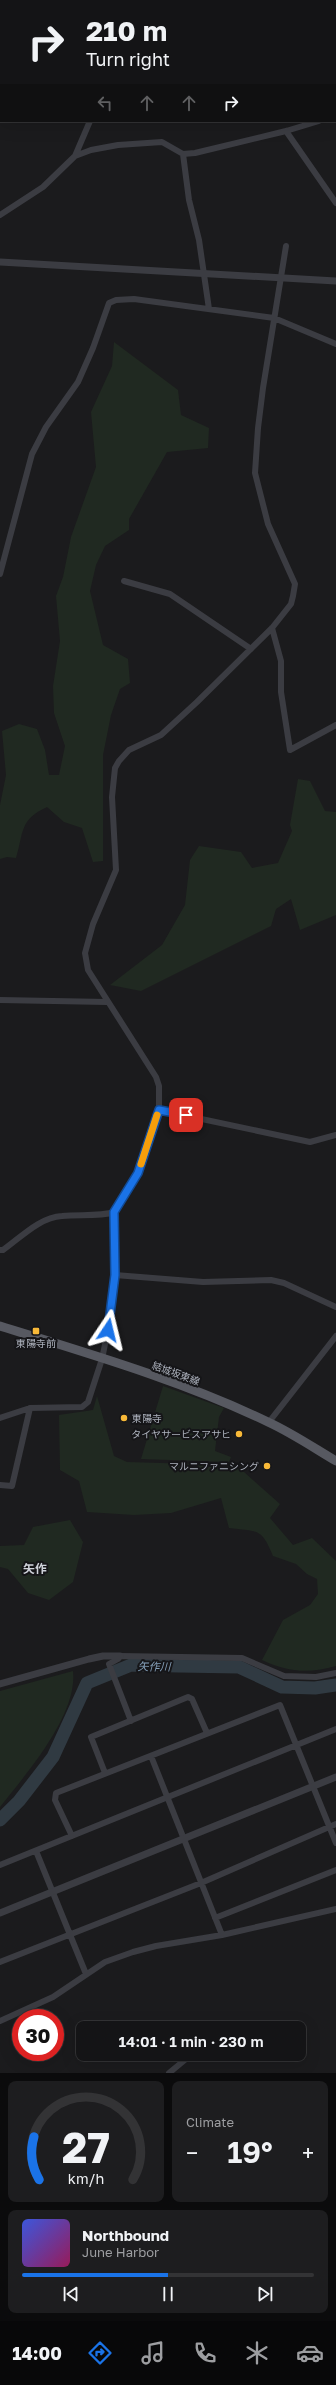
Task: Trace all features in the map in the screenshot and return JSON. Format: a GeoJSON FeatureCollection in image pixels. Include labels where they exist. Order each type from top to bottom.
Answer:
{"type":"FeatureCollection","features":[{"type":"Feature","properties":{"kind":"main road","name":"結城坂東線"},"geometry":{"type":"LineString","coordinates":[[0,1326],[102,1359],[213,1398],[269,1422],[336,1461]]}},
{"type":"Feature","properties":{"kind":"street"},"geometry":{"type":"LineString","coordinates":[[0,215],[43,187],[75,156],[90,122]]}},
{"type":"Feature","properties":{"kind":"street"},"geometry":{"type":"LineString","coordinates":[[75,156],[91,150],[118,145],[162,142],[183,154],[195,153],[286,131],[316,122]]}},
{"type":"Feature","properties":{"kind":"street"},"geometry":{"type":"LineString","coordinates":[[286,131],[336,203]]}},
{"type":"Feature","properties":{"kind":"street"},"geometry":{"type":"LineString","coordinates":[[183,154],[189,200],[199,240],[209,309]]}},
{"type":"Feature","properties":{"kind":"street"},"geometry":{"type":"LineString","coordinates":[[0,1418],[30,1408],[82,1407],[88,1402],[102,1359],[111,1315],[115,1275],[114,1212],[138,1173],[159,1110],[159,1086],[156,1077],[88,970],[85,953],[93,924],[116,870],[112,798],[115,768],[123,755],[129,750],[161,735],[251,650],[272,628],[291,604],[295,584],[268,524],[255,473],[258,428],[286,246]]}},
{"type":"Feature","properties":{"kind":"street"},"geometry":{"type":"LineString","coordinates":[[0,262],[336,281]]}},
{"type":"Feature","properties":{"kind":"street"},"geometry":{"type":"LineString","coordinates":[[0,574],[32,454],[46,427],[78,382],[94,348],[109,303],[116,300],[134,299],[274,318],[336,344]]}},
{"type":"Feature","properties":{"kind":"street"},"geometry":{"type":"LineString","coordinates":[[124,581],[170,594],[251,650]]}},
{"type":"Feature","properties":{"kind":"street"},"geometry":{"type":"LineString","coordinates":[[272,628],[281,661],[281,692],[290,750],[336,725]]}},
{"type":"Feature","properties":{"kind":"street"},"geometry":{"type":"LineString","coordinates":[[0,1000],[107,1002]]}},
{"type":"Feature","properties":{"kind":"street"},"geometry":{"type":"LineString","coordinates":[[159,1110],[310,1142],[336,1135]]}},
{"type":"Feature","properties":{"kind":"street"},"geometry":{"type":"LineString","coordinates":[[0,1250],[3,1250],[48,1220],[61,1216],[100,1216],[114,1212]]}},
{"type":"Feature","properties":{"kind":"street"},"geometry":{"type":"LineString","coordinates":[[115,1275],[203,1282],[271,1280],[284,1283],[336,1307]]}},
{"type":"Feature","properties":{"kind":"street"},"geometry":{"type":"LineString","coordinates":[[269,1422],[336,1336]]}},
{"type":"Feature","properties":{"kind":"street"},"geometry":{"type":"LineString","coordinates":[[0,1485],[12,1486],[30,1408]]}},
{"type":"Feature","properties":{"kind":"street"},"geometry":{"type":"LineString","coordinates":[[120,1656],[118,1660],[109,1664],[131,1721]]}},
{"type":"Feature","properties":{"kind":"street"},"geometry":{"type":"LineString","coordinates":[[0,1684],[96,1657],[120,1656],[242,1658],[284,1676],[316,1677],[336,1673]]}},
{"type":"Feature","properties":{"kind":"street"},"geometry":{"type":"LineString","coordinates":[[105,1773],[91,1737],[188,1697],[192,1699],[207,1733]]}},
{"type":"Feature","properties":{"kind":"street"},"geometry":{"type":"LineString","coordinates":[[72,1836],[55,1800],[56,1793],[280,1705],[336,1843]]}},
{"type":"Feature","properties":{"kind":"street"},"geometry":{"type":"LineString","coordinates":[[0,1865],[336,1729]]}},
{"type":"Feature","properties":{"kind":"street"},"geometry":{"type":"LineString","coordinates":[[151,1756],[222,1935]]}},
{"type":"Feature","properties":{"kind":"street"},"geometry":{"type":"LineString","coordinates":[[0,1912],[53,1892],[336,1777]]}},
{"type":"Feature","properties":{"kind":"street"},"geometry":{"type":"LineString","coordinates":[[0,1962],[201,1883],[336,1824]]}},
{"type":"Feature","properties":{"kind":"street"},"geometry":{"type":"LineString","coordinates":[[36,1851],[86,1974]]}},
{"type":"Feature","properties":{"kind":"street"},"geometry":{"type":"LineString","coordinates":[[215,1918],[336,1870]]}},
{"type":"Feature","properties":{"kind":"street"},"geometry":{"type":"LineString","coordinates":[[0,2021],[53,1997],[105,1962],[133,1952],[156,1946],[222,1935],[336,1909]]}},
{"type":"Feature","properties":{"kind":"street"},"geometry":{"type":"LineString","coordinates":[[169,2073],[184,2061]]}},
{"type":"Feature","properties":{"kind":"shaded area"},"geometry":{"type":"Polygon","coordinates":[[[114,342],[178,390],[181,415],[209,428],[208,448],[167,452],[129,519],[129,530],[105,546],[96,565],[90,591],[103,645],[128,659],[130,683],[120,689],[111,715],[103,755],[103,861],[93,862],[82,828],[64,822],[47,807],[31,817],[27,822],[22,834],[16,858],[7,857],[0,859],[0,805],[6,775],[2,731],[19,724],[37,729],[45,750],[49,775],[59,775],[65,746],[54,713],[53,686],[60,641],[56,596],[63,577],[71,537],[96,467],[91,412],[112,366],[114,342]]]}},
{"type":"Feature","properties":{"kind":"shaded area"},"geometry":{"type":"Polygon","coordinates":[[[298,779],[310,781],[325,811],[336,812],[336,915],[300,930],[291,899],[276,909],[271,926],[141,991],[110,985],[162,945],[185,905],[190,860],[199,846],[241,852],[252,868],[278,863],[292,831],[290,825],[298,779]]]}},
{"type":"Feature","properties":{"kind":"shaded area"},"geometry":{"type":"Polygon","coordinates":[[[163,1386],[224,1408],[219,1417],[215,1451],[231,1457],[229,1462],[141,1459],[163,1386]]]}},
{"type":"Feature","properties":{"kind":"shaded area"},"geometry":{"type":"Polygon","coordinates":[[[97,1396],[114,1456],[127,1462],[229,1465],[244,1472],[280,1504],[270,1518],[293,1545],[312,1538],[336,1561],[336,1666],[326,1669],[307,1671],[280,1667],[262,1660],[283,1620],[310,1605],[318,1594],[317,1579],[307,1574],[296,1564],[273,1556],[261,1535],[253,1531],[229,1528],[221,1498],[171,1513],[134,1515],[87,1512],[79,1481],[60,1470],[59,1415],[93,1410],[97,1396]]]}},
{"type":"Feature","properties":{"kind":"shaded area"},"geometry":{"type":"Polygon","coordinates":[[[70,1520],[83,1542],[73,1582],[49,1600],[28,1593],[8,1569],[0,1567],[0,1546],[24,1545],[33,1527],[70,1520]]]}},
{"type":"Feature","properties":{"kind":"shaded area"},"geometry":{"type":"Polygon","coordinates":[[[73,1671],[72,1688],[67,1706],[59,1725],[36,1761],[0,1807],[0,1691],[73,1671]]]}},
{"type":"Feature","properties":{"kind":"waterway","name":"矢作川"},"geometry":{"type":"LineString","coordinates":[[0,1820],[19,1801],[53,1757],[87,1683],[131,1665],[239,1667],[282,1687],[315,1688],[336,1685]]}},
{"type":"Feature","properties":{"kind":"slow traffic"},"geometry":{"type":"LineString","coordinates":[[141,1164],[157,1115]]}},
{"type":"Feature","properties":{"kind":"place","name":"東陽寺前"},"geometry":{"type":"Point","coordinates":[36,1331]}},
{"type":"Feature","properties":{"kind":"place","name":"東陽寺"},"geometry":{"type":"Point","coordinates":[124,1418]}},
{"type":"Feature","properties":{"kind":"place","name":"タイヤサービスアサヒ"},"geometry":{"type":"Point","coordinates":[239,1434]}},
{"type":"Feature","properties":{"kind":"place","name":"マルニファニシング"},"geometry":{"type":"Point","coordinates":[267,1466]}},
{"type":"Feature","properties":{"kind":"district","name":"矢作"},"geometry":{"type":"Point","coordinates":[35,1568]}},
{"type":"Feature","properties":{"kind":"route"},"geometry":{"type":"LineString","coordinates":[[108,1330],[115,1275],[114,1212],[138,1173],[159,1110],[186,1115]]}}]}
